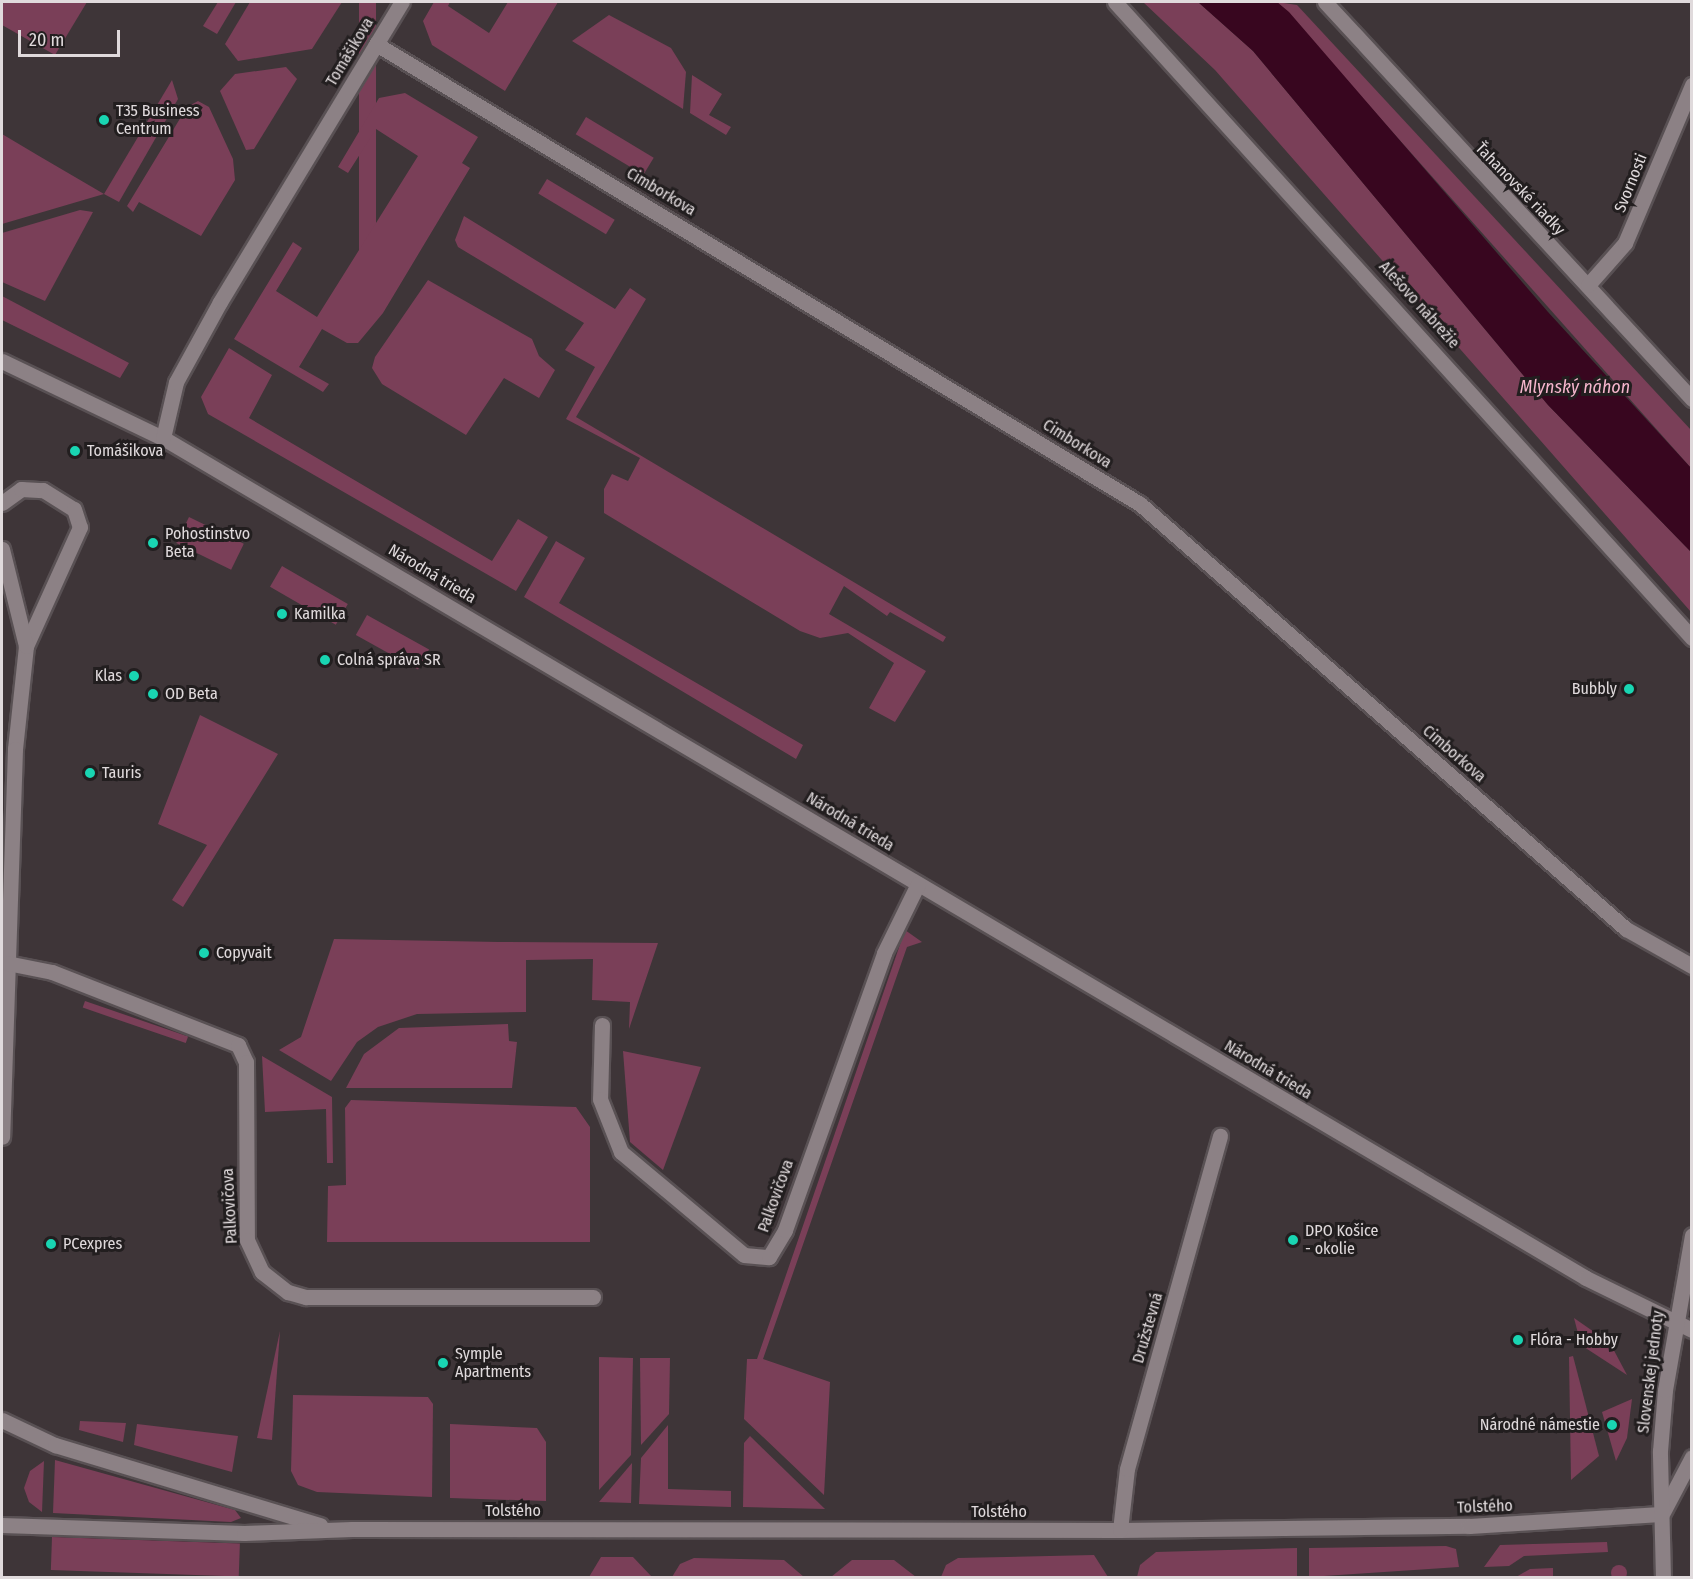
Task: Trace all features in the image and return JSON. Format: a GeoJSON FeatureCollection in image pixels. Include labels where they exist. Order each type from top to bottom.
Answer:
{"type":"FeatureCollection","features":[{"type":"Feature","properties":{"kind":"street","name":"Tomášikova"},"geometry":{"type":"LineString","coordinates":[[163,438],[176,382],[402,2]]}},
{"type":"Feature","properties":{"kind":"street","name":"Alešovo nábrežie"},"geometry":{"type":"LineString","coordinates":[[1115,2],[1692,638]]}},
{"type":"Feature","properties":{"kind":"street","name":"Ťahanovské riadky"},"geometry":{"type":"LineString","coordinates":[[1325,2],[1450,142],[1588,285],[1692,399]]}},
{"type":"Feature","properties":{"kind":"street","name":"Cimborkova"},"geometry":{"type":"LineString","coordinates":[[376,44],[1140,504],[1626,929],[1692,966]]}},
{"type":"Feature","properties":{"kind":"street","name":"Svornosti"},"geometry":{"type":"LineString","coordinates":[[1588,285],[1625,243],[1692,85]]}},
{"type":"Feature","properties":{"kind":"street","name":"Národná trieda"},"geometry":{"type":"LineString","coordinates":[[2,361],[163,438],[1586,1278],[1674,1324],[1692,1330]]}},
{"type":"Feature","properties":{"kind":"street"},"geometry":{"type":"LineString","coordinates":[[2,503],[21,489],[43,490],[65,501],[79,518],[78,536],[26,646],[15,749],[2,1137]]}},
{"type":"Feature","properties":{"kind":"street"},"geometry":{"type":"LineString","coordinates":[[2,549],[26,646]]}},
{"type":"Feature","properties":{"kind":"street","name":"Palkovičova"},"geometry":{"type":"LineString","coordinates":[[602,1025],[600,1099],[621,1152],[744,1255],[769,1257],[784,1230],[884,952],[918,884]]}},
{"type":"Feature","properties":{"kind":"street","name":"Palkovičova"},"geometry":{"type":"LineString","coordinates":[[8,963],[52,972],[238,1045],[246,1062],[247,1240],[262,1272],[288,1292],[306,1297],[593,1297]]}},
{"type":"Feature","properties":{"kind":"street","name":"Družstevná"},"geometry":{"type":"LineString","coordinates":[[1120,1530],[1127,1469],[1220,1136]]}},
{"type":"Feature","properties":{"kind":"street","name":"Slovenskej jednoty"},"geometry":{"type":"LineString","coordinates":[[1663,1578],[1660,1451],[1674,1324],[1692,1235]]}},
{"type":"Feature","properties":{"kind":"street","name":"Tolstého"},"geometry":{"type":"LineString","coordinates":[[2,1420],[77,1452],[337,1529]]}},
{"type":"Feature","properties":{"kind":"street"},"geometry":{"type":"LineString","coordinates":[[1661,1514],[1692,1457]]}},
{"type":"Feature","properties":{"kind":"street","name":"Tolstého"},"geometry":{"type":"LineString","coordinates":[[2,1525],[244,1533],[337,1529],[1120,1530],[1468,1526],[1661,1514]]}},
{"type":"Feature","properties":{"kind":"shaded area"},"geometry":{"type":"Polygon","coordinates":[[[2,2],[87,2],[55,55],[2,25],[2,2]]]}},
{"type":"Feature","properties":{"kind":"shaded area"},"geometry":{"type":"Polygon","coordinates":[[[218,2],[236,2],[217,34],[203,26],[218,2]]]}},
{"type":"Feature","properties":{"kind":"shaded area"},"geometry":{"type":"Polygon","coordinates":[[[250,2],[342,2],[312,49],[238,61],[225,44],[250,2]]]}},
{"type":"Feature","properties":{"kind":"shaded area"},"geometry":{"type":"Polygon","coordinates":[[[359,2],[376,2],[376,282],[359,282],[359,2]]]}},
{"type":"Feature","properties":{"kind":"shaded area"},"geometry":{"type":"Polygon","coordinates":[[[434,2],[450,2],[448,6],[489,33],[508,2],[558,2],[505,91],[432,45],[423,21],[434,2]]]}},
{"type":"Feature","properties":{"kind":"shaded area"},"geometry":{"type":"Polygon","coordinates":[[[1143,2],[1198,2],[1253,51],[1548,405],[1691,552],[1691,612],[1215,70],[1143,2]]]}},
{"type":"Feature","properties":{"kind":"shaded area"},"geometry":{"type":"Polygon","coordinates":[[[1277,2],[1297,5],[1691,430],[1691,468],[1277,2]]]}},
{"type":"Feature","properties":{"kind":"shaded area"},"geometry":{"type":"Polygon","coordinates":[[[609,15],[671,48],[686,72],[683,109],[572,41],[609,15]]]}},
{"type":"Feature","properties":{"kind":"shaded area"},"geometry":{"type":"Polygon","coordinates":[[[286,67],[297,79],[254,149],[246,150],[220,91],[235,74],[286,67]]]}},
{"type":"Feature","properties":{"kind":"shaded area"},"geometry":{"type":"Polygon","coordinates":[[[692,75],[722,94],[709,115],[731,127],[726,135],[690,113],[692,75]]]}},
{"type":"Feature","properties":{"kind":"shaded area"},"geometry":{"type":"Polygon","coordinates":[[[172,80],[178,99],[119,202],[104,194],[172,80]]]}},
{"type":"Feature","properties":{"kind":"shaded area"},"geometry":{"type":"Polygon","coordinates":[[[405,93],[478,137],[462,163],[470,168],[383,313],[358,343],[347,343],[322,329],[299,367],[329,384],[323,392],[234,339],[293,242],[302,248],[276,291],[317,317],[418,156],[376,129],[348,173],[338,167],[379,98],[405,93]]]}},
{"type":"Feature","properties":{"kind":"shaded area"},"geometry":{"type":"Polygon","coordinates":[[[198,101],[209,107],[233,159],[235,180],[201,236],[139,202],[133,212],[127,206],[187,107],[198,101]]]}},
{"type":"Feature","properties":{"kind":"shaded area"},"geometry":{"type":"Polygon","coordinates":[[[586,117],[654,158],[643,175],[576,134],[586,117]]]}},
{"type":"Feature","properties":{"kind":"shaded area"},"geometry":{"type":"Polygon","coordinates":[[[2,134],[39,156],[104,194],[2,224],[2,134]]]}},
{"type":"Feature","properties":{"kind":"shaded area"},"geometry":{"type":"Polygon","coordinates":[[[547,179],[615,220],[606,234],[538,194],[547,179]]]}},
{"type":"Feature","properties":{"kind":"shaded area"},"geometry":{"type":"Polygon","coordinates":[[[80,210],[93,212],[45,301],[2,282],[2,233],[80,210]]]}},
{"type":"Feature","properties":{"kind":"shaded area"},"geometry":{"type":"Polygon","coordinates":[[[464,216],[615,309],[630,288],[646,299],[576,417],[946,637],[943,642],[890,612],[887,616],[844,586],[829,614],[926,671],[895,722],[869,708],[894,663],[848,633],[820,638],[800,631],[604,513],[604,489],[612,474],[628,481],[640,458],[566,419],[595,367],[565,350],[584,323],[458,247],[455,240],[464,216]]]}},
{"type":"Feature","properties":{"kind":"shaded area"},"geometry":{"type":"Polygon","coordinates":[[[428,280],[532,339],[539,356],[555,370],[539,398],[504,378],[466,435],[382,384],[372,368],[375,357],[428,280]]]}},
{"type":"Feature","properties":{"kind":"shaded area"},"geometry":{"type":"Polygon","coordinates":[[[2,296],[129,363],[120,378],[2,320],[2,296]]]}},
{"type":"Feature","properties":{"kind":"shaded area"},"geometry":{"type":"Polygon","coordinates":[[[229,348],[272,375],[249,418],[492,561],[518,519],[548,537],[516,591],[208,414],[201,397],[229,348]]]}},
{"type":"Feature","properties":{"kind":"shaded area"},"geometry":{"type":"Polygon","coordinates":[[[189,517],[244,544],[231,570],[176,543],[189,517]]]}},
{"type":"Feature","properties":{"kind":"shaded area"},"geometry":{"type":"Polygon","coordinates":[[[556,541],[585,558],[559,603],[803,745],[796,759],[524,597],[556,541]]]}},
{"type":"Feature","properties":{"kind":"shaded area"},"geometry":{"type":"Polygon","coordinates":[[[282,566],[348,604],[336,625],[270,587],[282,566]]]}},
{"type":"Feature","properties":{"kind":"shaded area"},"geometry":{"type":"Polygon","coordinates":[[[367,615],[429,649],[418,670],[356,635],[367,615]]]}},
{"type":"Feature","properties":{"kind":"shaded area"},"geometry":{"type":"Polygon","coordinates":[[[200,715],[278,754],[183,907],[172,900],[207,845],[158,824],[200,715]]]}},
{"type":"Feature","properties":{"kind":"shaded area"},"geometry":{"type":"Polygon","coordinates":[[[905,930],[922,942],[907,947],[763,1359],[830,1382],[824,1495],[744,1419],[747,1359],[757,1359],[905,930]]]}},
{"type":"Feature","properties":{"kind":"shaded area"},"geometry":{"type":"Polygon","coordinates":[[[334,939],[658,943],[629,1029],[630,1002],[592,1000],[593,959],[526,960],[526,1012],[417,1014],[378,1027],[357,1042],[331,1081],[279,1050],[301,1037],[334,939]]]}},
{"type":"Feature","properties":{"kind":"shaded area"},"geometry":{"type":"Polygon","coordinates":[[[85,1001],[188,1036],[186,1043],[83,1008],[85,1001]]]}},
{"type":"Feature","properties":{"kind":"shaded area"},"geometry":{"type":"Polygon","coordinates":[[[508,1024],[509,1041],[517,1042],[512,1088],[346,1088],[364,1054],[399,1028],[508,1024]]]}},
{"type":"Feature","properties":{"kind":"shaded area"},"geometry":{"type":"Polygon","coordinates":[[[623,1051],[701,1067],[663,1170],[630,1142],[623,1051]]]}},
{"type":"Feature","properties":{"kind":"shaded area"},"geometry":{"type":"Polygon","coordinates":[[[262,1056],[332,1097],[333,1163],[327,1163],[326,1109],[265,1112],[262,1056]]]}},
{"type":"Feature","properties":{"kind":"shaded area"},"geometry":{"type":"Polygon","coordinates":[[[351,1100],[576,1107],[590,1127],[590,1242],[327,1242],[328,1186],[346,1185],[345,1108],[351,1100]]]}},
{"type":"Feature","properties":{"kind":"shaded area"},"geometry":{"type":"Polygon","coordinates":[[[1574,1318],[1610,1343],[1627,1375],[1581,1345],[1574,1318]]]}},
{"type":"Feature","properties":{"kind":"shaded area"},"geometry":{"type":"Polygon","coordinates":[[[280,1331],[272,1440],[257,1438],[280,1331]]]}},
{"type":"Feature","properties":{"kind":"shaded area"},"geometry":{"type":"Polygon","coordinates":[[[1573,1356],[1599,1456],[1571,1480],[1569,1357],[1573,1356]]]}},
{"type":"Feature","properties":{"kind":"shaded area"},"geometry":{"type":"Polygon","coordinates":[[[599,1357],[633,1358],[631,1455],[599,1490],[599,1357]]]}},
{"type":"Feature","properties":{"kind":"shaded area"},"geometry":{"type":"Polygon","coordinates":[[[640,1358],[670,1358],[669,1414],[641,1445],[640,1358]]]}},
{"type":"Feature","properties":{"kind":"shaded area"},"geometry":{"type":"Polygon","coordinates":[[[293,1395],[428,1397],[433,1404],[432,1497],[317,1492],[298,1485],[291,1471],[293,1395]]]}},
{"type":"Feature","properties":{"kind":"shaded area"},"geometry":{"type":"Polygon","coordinates":[[[1632,1399],[1627,1438],[1616,1461],[1602,1412],[1632,1399]]]}},
{"type":"Feature","properties":{"kind":"shaded area"},"geometry":{"type":"Polygon","coordinates":[[[80,1421],[126,1423],[123,1442],[79,1430],[80,1421]]]}},
{"type":"Feature","properties":{"kind":"shaded area"},"geometry":{"type":"Polygon","coordinates":[[[137,1424],[238,1436],[232,1472],[134,1445],[137,1424]]]}},
{"type":"Feature","properties":{"kind":"shaded area"},"geometry":{"type":"Polygon","coordinates":[[[450,1424],[537,1428],[546,1442],[546,1501],[450,1498],[450,1424]]]}},
{"type":"Feature","properties":{"kind":"shaded area"},"geometry":{"type":"Polygon","coordinates":[[[668,1425],[668,1489],[731,1491],[731,1507],[639,1504],[641,1458],[668,1425]]]}},
{"type":"Feature","properties":{"kind":"shaded area"},"geometry":{"type":"Polygon","coordinates":[[[750,1436],[825,1509],[743,1507],[744,1443],[750,1436]]]}},
{"type":"Feature","properties":{"kind":"shaded area"},"geometry":{"type":"Polygon","coordinates":[[[55,1460],[235,1510],[241,1518],[231,1522],[53,1513],[55,1460]]]}},
{"type":"Feature","properties":{"kind":"shaded area"},"geometry":{"type":"Polygon","coordinates":[[[44,1461],[42,1512],[29,1502],[24,1488],[30,1471],[44,1461]]]}},
{"type":"Feature","properties":{"kind":"shaded area"},"geometry":{"type":"Polygon","coordinates":[[[632,1463],[631,1503],[599,1502],[632,1463]]]}},
{"type":"Feature","properties":{"kind":"shaded area"},"geometry":{"type":"Polygon","coordinates":[[[52,1537],[240,1544],[239,1577],[51,1570],[52,1537]]]}},
{"type":"Feature","properties":{"kind":"shaded area"},"geometry":{"type":"Polygon","coordinates":[[[1607,1542],[1608,1552],[1524,1556],[1509,1566],[1484,1567],[1500,1545],[1607,1542]]]}},
{"type":"Feature","properties":{"kind":"shaded area"},"geometry":{"type":"Polygon","coordinates":[[[1446,1546],[1456,1549],[1459,1567],[1309,1577],[1309,1548],[1446,1546]]]}},
{"type":"Feature","properties":{"kind":"shaded area"},"geometry":{"type":"Polygon","coordinates":[[[1297,1548],[1297,1577],[1137,1577],[1140,1565],[1156,1552],[1297,1548]]]}},
{"type":"Feature","properties":{"kind":"shaded area"},"geometry":{"type":"Polygon","coordinates":[[[1094,1555],[1108,1577],[941,1577],[946,1565],[958,1558],[1094,1555]]]}},
{"type":"Feature","properties":{"kind":"shaded area"},"geometry":{"type":"Polygon","coordinates":[[[601,1557],[633,1557],[652,1577],[589,1577],[601,1557]]]}},
{"type":"Feature","properties":{"kind":"shaded area"},"geometry":{"type":"Polygon","coordinates":[[[694,1558],[784,1560],[804,1577],[672,1577],[680,1564],[694,1558]]]}},
{"type":"Feature","properties":{"kind":"shaded area"},"geometry":{"type":"Polygon","coordinates":[[[852,1560],[894,1560],[916,1577],[831,1577],[852,1560]]]}},
{"type":"Feature","properties":{"kind":"shaded area"},"geometry":{"type":"Polygon","coordinates":[[[1619,1565],[1625,1567],[1627,1573],[1625,1579],[1619,1581],[1613,1579],[1611,1573],[1613,1567],[1619,1565]]]}},
{"type":"Feature","properties":{"kind":"shaded area"},"geometry":{"type":"Polygon","coordinates":[[[1553,1568],[1553,1577],[1516,1577],[1530,1569],[1553,1568]]]}},
{"type":"Feature","properties":{"kind":"water","name":"Mlynský náhon"},"geometry":{"type":"Polygon","coordinates":[[[1198,2],[1277,2],[1289,12],[1548,312],[1691,468],[1691,552],[1548,405],[1253,51],[1198,2]]]}},
{"type":"Feature","properties":{"kind":"place","name":"T35 Business Centrum"},"geometry":{"type":"Point","coordinates":[104,120]}},
{"type":"Feature","properties":{"kind":"place","name":"Tomášikova"},"geometry":{"type":"Point","coordinates":[75,451]}},
{"type":"Feature","properties":{"kind":"place","name":"Pohostinstvo Beta"},"geometry":{"type":"Point","coordinates":[153,543]}},
{"type":"Feature","properties":{"kind":"place","name":"Kamilka"},"geometry":{"type":"Point","coordinates":[282,614]}},
{"type":"Feature","properties":{"kind":"place","name":"Colná správa SR"},"geometry":{"type":"Point","coordinates":[325,660]}},
{"type":"Feature","properties":{"kind":"place","name":"Klas"},"geometry":{"type":"Point","coordinates":[134,676]}},
{"type":"Feature","properties":{"kind":"place","name":"Bubbly"},"geometry":{"type":"Point","coordinates":[1629,689]}},
{"type":"Feature","properties":{"kind":"place","name":"OD Beta"},"geometry":{"type":"Point","coordinates":[153,694]}},
{"type":"Feature","properties":{"kind":"place","name":"Tauris"},"geometry":{"type":"Point","coordinates":[90,773]}},
{"type":"Feature","properties":{"kind":"place","name":"Copyvait"},"geometry":{"type":"Point","coordinates":[204,953]}},
{"type":"Feature","properties":{"kind":"place","name":"DPO Košice - okolie"},"geometry":{"type":"Point","coordinates":[1293,1240]}},
{"type":"Feature","properties":{"kind":"place","name":"PCexpres"},"geometry":{"type":"Point","coordinates":[51,1244]}},
{"type":"Feature","properties":{"kind":"place","name":"Flóra - Hobby"},"geometry":{"type":"Point","coordinates":[1518,1340]}},
{"type":"Feature","properties":{"kind":"place","name":"Symple Apartments"},"geometry":{"type":"Point","coordinates":[443,1363]}},
{"type":"Feature","properties":{"kind":"place","name":"Národné námestie"},"geometry":{"type":"Point","coordinates":[1612,1425]}}]}
